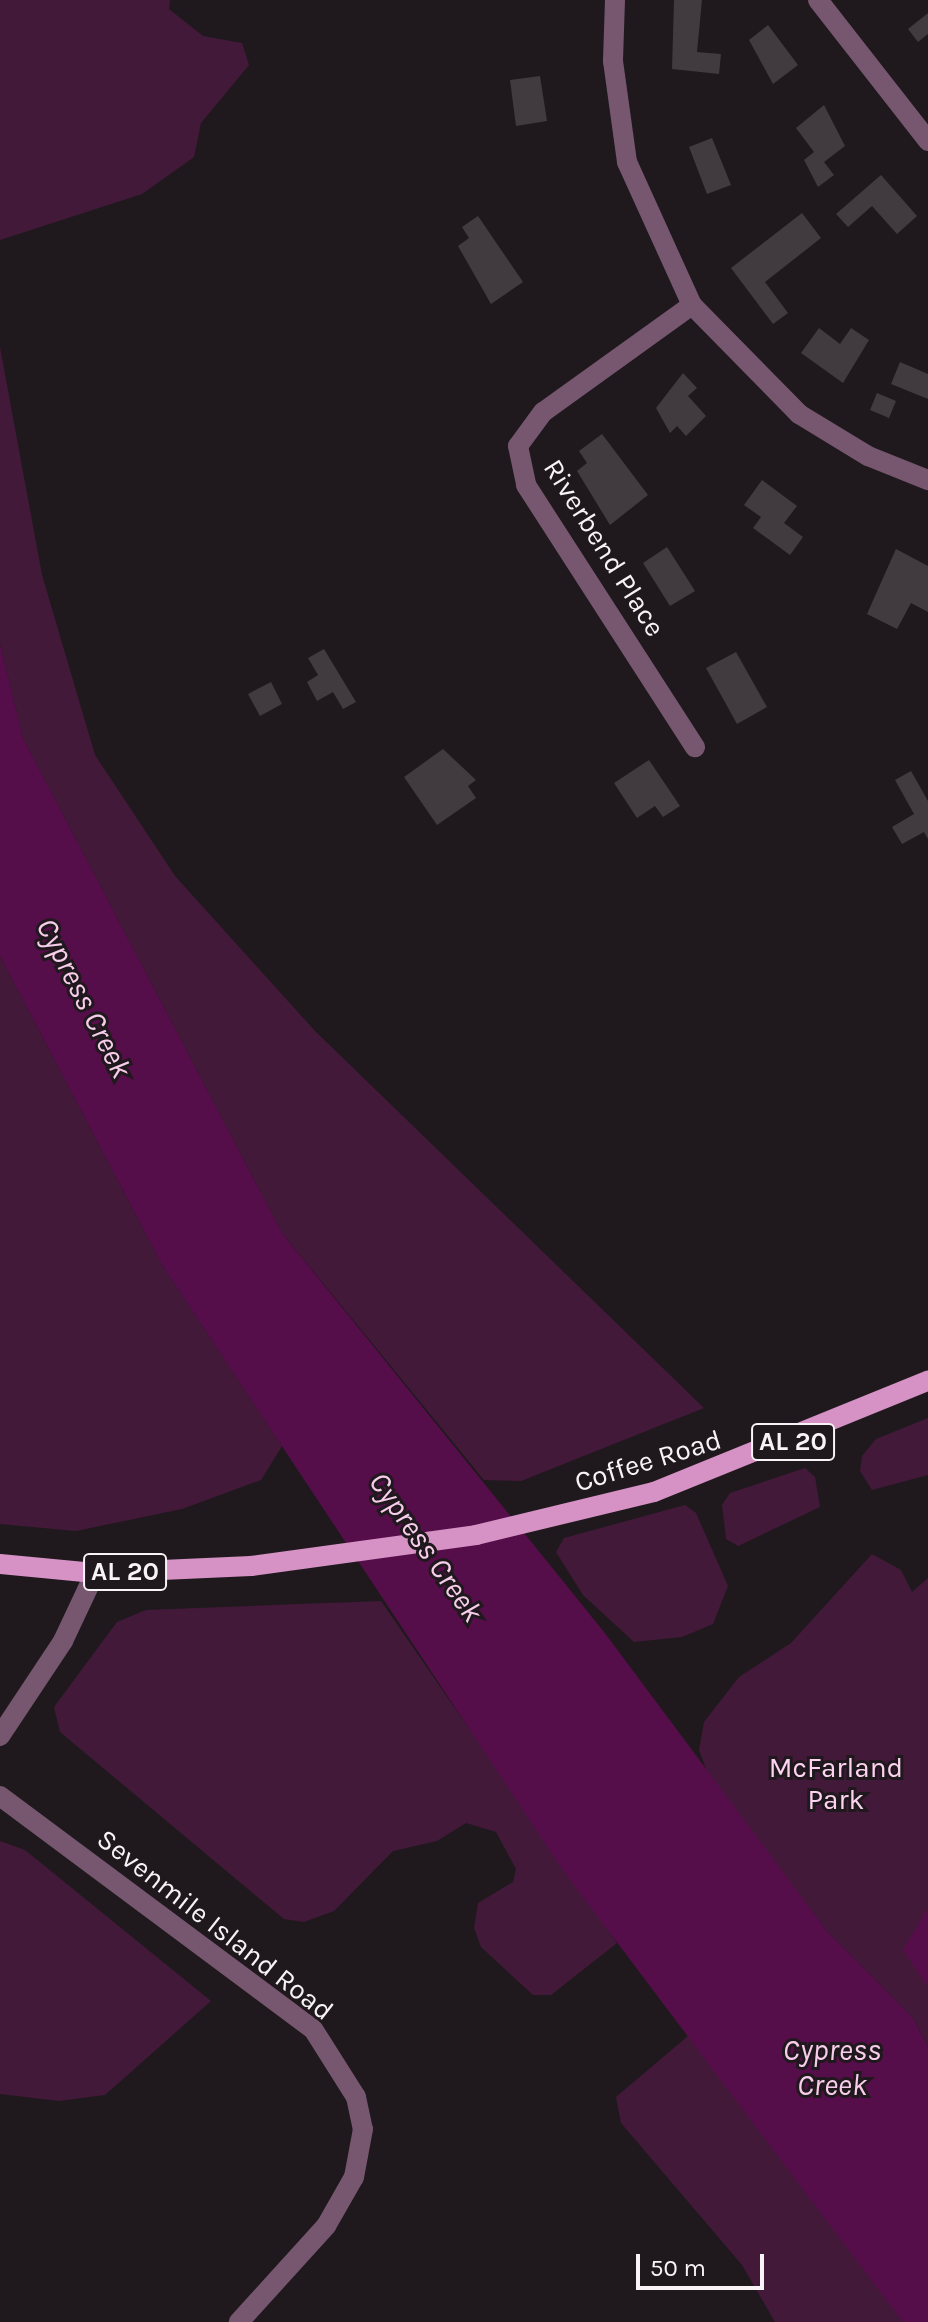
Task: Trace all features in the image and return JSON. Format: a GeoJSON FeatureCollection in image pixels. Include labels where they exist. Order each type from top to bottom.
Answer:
{"type":"FeatureCollection","features":[{"type":"Feature","properties":{"kind":"main road","name":"Coffee Road"},"geometry":{"type":"LineString","coordinates":[[95,1573],[251,1566],[373,1552],[654,1492],[928,1381]]}},
{"type":"Feature","properties":{"kind":"main road","name":"AL 20"},"geometry":{"type":"LineString","coordinates":[[0,1564],[95,1573]]}},
{"type":"Feature","properties":{"kind":"street"},"geometry":{"type":"LineString","coordinates":[[615,0],[613,61],[627,162],[692,305],[799,414],[868,456],[928,480]]}},
{"type":"Feature","properties":{"kind":"street"},"geometry":{"type":"LineString","coordinates":[[818,0],[928,141]]}},
{"type":"Feature","properties":{"kind":"street","name":"Riverbend Place"},"geometry":{"type":"LineString","coordinates":[[692,305],[543,412],[518,446],[526,485],[695,747]]}},
{"type":"Feature","properties":{"kind":"street"},"geometry":{"type":"LineString","coordinates":[[0,1736],[63,1641],[95,1573]]}},
{"type":"Feature","properties":{"kind":"street","name":"Sevenmile Island Road"},"geometry":{"type":"LineString","coordinates":[[0,1796],[313,2029],[340,2064],[363,2129],[354,2177],[326,2226],[239,2322]]}},
{"type":"Feature","properties":{"kind":"green space"},"geometry":{"type":"Polygon","coordinates":[[[0,0],[170,0],[169,9],[203,36],[242,43],[249,65],[201,123],[194,157],[142,194],[0,240],[0,0]]]}},
{"type":"Feature","properties":{"kind":"green space"},"geometry":{"type":"Polygon","coordinates":[[[0,347],[42,575],[95,755],[175,876],[315,1031],[704,1408],[521,1481],[484,1480],[282,1233],[23,738],[0,644],[0,347]]]}},
{"type":"Feature","properties":{"kind":"green space"},"geometry":{"type":"Polygon","coordinates":[[[0,956],[162,1265],[282,1446],[261,1480],[182,1509],[76,1531],[0,1524],[0,956]]]}},
{"type":"Feature","properties":{"kind":"green space"},"geometry":{"type":"Polygon","coordinates":[[[928,1418],[928,1475],[872,1490],[860,1471],[862,1456],[876,1439],[928,1418]]]}},
{"type":"Feature","properties":{"kind":"green space"},"geometry":{"type":"Polygon","coordinates":[[[805,1468],[815,1477],[820,1507],[738,1546],[726,1539],[722,1505],[730,1493],[805,1468]]]}},
{"type":"Feature","properties":{"kind":"green space"},"geometry":{"type":"Polygon","coordinates":[[[685,1505],[696,1513],[728,1586],[713,1624],[682,1637],[634,1642],[583,1595],[556,1552],[564,1538],[685,1505]]]}},
{"type":"Feature","properties":{"kind":"green space","name":"McFarland Park"},"geometry":{"type":"Polygon","coordinates":[[[872,1554],[901,1570],[912,1592],[928,1578],[928,2047],[913,2018],[827,1931],[708,1774],[699,1750],[704,1722],[739,1677],[791,1643],[872,1554]]]}},
{"type":"Feature","properties":{"kind":"green space"},"geometry":{"type":"Polygon","coordinates":[[[381,1601],[617,1943],[551,1995],[533,1995],[481,1947],[474,1928],[478,1903],[513,1882],[516,1869],[496,1832],[466,1823],[437,1841],[393,1851],[334,1911],[304,1922],[284,1919],[60,1732],[54,1707],[117,1622],[146,1610],[381,1601]]]}},
{"type":"Feature","properties":{"kind":"green space"},"geometry":{"type":"Polygon","coordinates":[[[0,1841],[25,1850],[211,2001],[105,2095],[59,2101],[0,2094],[0,1841]]]}},
{"type":"Feature","properties":{"kind":"green space"},"geometry":{"type":"Polygon","coordinates":[[[688,2036],[785,2157],[903,2322],[775,2322],[742,2265],[621,2123],[616,2097],[688,2036]]]}},
{"type":"Feature","properties":{"kind":"water","name":"Cypress Creek"},"geometry":{"type":"Polygon","coordinates":[[[0,644],[23,738],[282,1233],[604,1632],[827,1931],[913,2018],[928,2047],[928,2322],[903,2322],[564,1872],[162,1265],[0,956],[0,644]]]}},
{"type":"Feature","properties":{"kind":"water"},"geometry":{"type":"Polygon","coordinates":[[[928,1908],[928,1987],[903,1950],[928,1908]]]}},
{"type":"Feature","properties":{"kind":"building"},"geometry":{"type":"Polygon","coordinates":[[[674,0],[702,0],[697,52],[721,54],[719,74],[672,69],[674,0]]]}},
{"type":"Feature","properties":{"kind":"building"},"geometry":{"type":"Polygon","coordinates":[[[928,13],[928,34],[918,42],[908,29],[928,13]]]}},
{"type":"Feature","properties":{"kind":"building"},"geometry":{"type":"Polygon","coordinates":[[[768,25],[798,65],[773,84],[749,40],[768,25]]]}},
{"type":"Feature","properties":{"kind":"building"},"geometry":{"type":"Polygon","coordinates":[[[540,76],[547,121],[516,126],[510,80],[540,76]]]}},
{"type":"Feature","properties":{"kind":"building"},"geometry":{"type":"Polygon","coordinates":[[[824,105],[845,146],[824,162],[834,175],[818,187],[804,160],[814,152],[796,128],[824,105]]]}},
{"type":"Feature","properties":{"kind":"building"},"geometry":{"type":"Polygon","coordinates":[[[712,138],[731,185],[707,194],[689,147],[712,138]]]}},
{"type":"Feature","properties":{"kind":"building"},"geometry":{"type":"Polygon","coordinates":[[[881,175],[917,216],[897,234],[872,206],[848,227],[836,214],[881,175]]]}},
{"type":"Feature","properties":{"kind":"building"},"geometry":{"type":"Polygon","coordinates":[[[802,213],[821,238],[765,282],[788,313],[773,324],[731,268],[802,213]]]}},
{"type":"Feature","properties":{"kind":"building"},"geometry":{"type":"Polygon","coordinates":[[[478,216],[523,282],[491,304],[458,246],[469,238],[462,227],[478,216]]]}},
{"type":"Feature","properties":{"kind":"building"},"geometry":{"type":"Polygon","coordinates":[[[819,328],[840,344],[851,328],[869,340],[843,383],[801,353],[819,328]]]}},
{"type":"Feature","properties":{"kind":"building"},"geometry":{"type":"Polygon","coordinates":[[[900,362],[928,374],[928,399],[891,384],[900,362]]]}},
{"type":"Feature","properties":{"kind":"building"},"geometry":{"type":"Polygon","coordinates":[[[683,373],[697,388],[688,396],[706,416],[686,436],[677,426],[670,433],[656,408],[683,373]]]}},
{"type":"Feature","properties":{"kind":"building"},"geometry":{"type":"Polygon","coordinates":[[[877,393],[896,401],[889,418],[870,410],[877,393]]]}},
{"type":"Feature","properties":{"kind":"building"},"geometry":{"type":"Polygon","coordinates":[[[602,434],[648,495],[610,525],[577,471],[587,463],[579,451],[602,434]]]}},
{"type":"Feature","properties":{"kind":"building"},"geometry":{"type":"Polygon","coordinates":[[[762,480],[797,506],[784,523],[803,537],[790,555],[753,528],[761,517],[744,505],[762,480]]]}},
{"type":"Feature","properties":{"kind":"building"},"geometry":{"type":"Polygon","coordinates":[[[667,547],[695,591],[670,606],[643,563],[667,547]]]}},
{"type":"Feature","properties":{"kind":"building"},"geometry":{"type":"Polygon","coordinates":[[[896,549],[928,566],[928,612],[911,603],[897,629],[867,614],[896,549]]]}},
{"type":"Feature","properties":{"kind":"building"},"geometry":{"type":"Polygon","coordinates":[[[324,649],[356,702],[343,709],[333,692],[317,701],[307,682],[318,675],[308,658],[324,649]]]}},
{"type":"Feature","properties":{"kind":"building"},"geometry":{"type":"Polygon","coordinates":[[[736,652],[767,707],[737,724],[706,668],[736,652]]]}},
{"type":"Feature","properties":{"kind":"building"},"geometry":{"type":"Polygon","coordinates":[[[271,682],[282,704],[260,716],[248,694],[271,682]]]}},
{"type":"Feature","properties":{"kind":"building"},"geometry":{"type":"Polygon","coordinates":[[[443,749],[476,780],[468,786],[476,798],[437,825],[404,777],[443,749]]]}},
{"type":"Feature","properties":{"kind":"building"},"geometry":{"type":"Polygon","coordinates":[[[649,760],[680,806],[663,817],[655,806],[637,818],[614,783],[649,760]]]}},
{"type":"Feature","properties":{"kind":"building"},"geometry":{"type":"Polygon","coordinates":[[[911,771],[928,801],[928,839],[924,832],[902,844],[892,827],[914,814],[895,780],[911,771]]]}}]}
